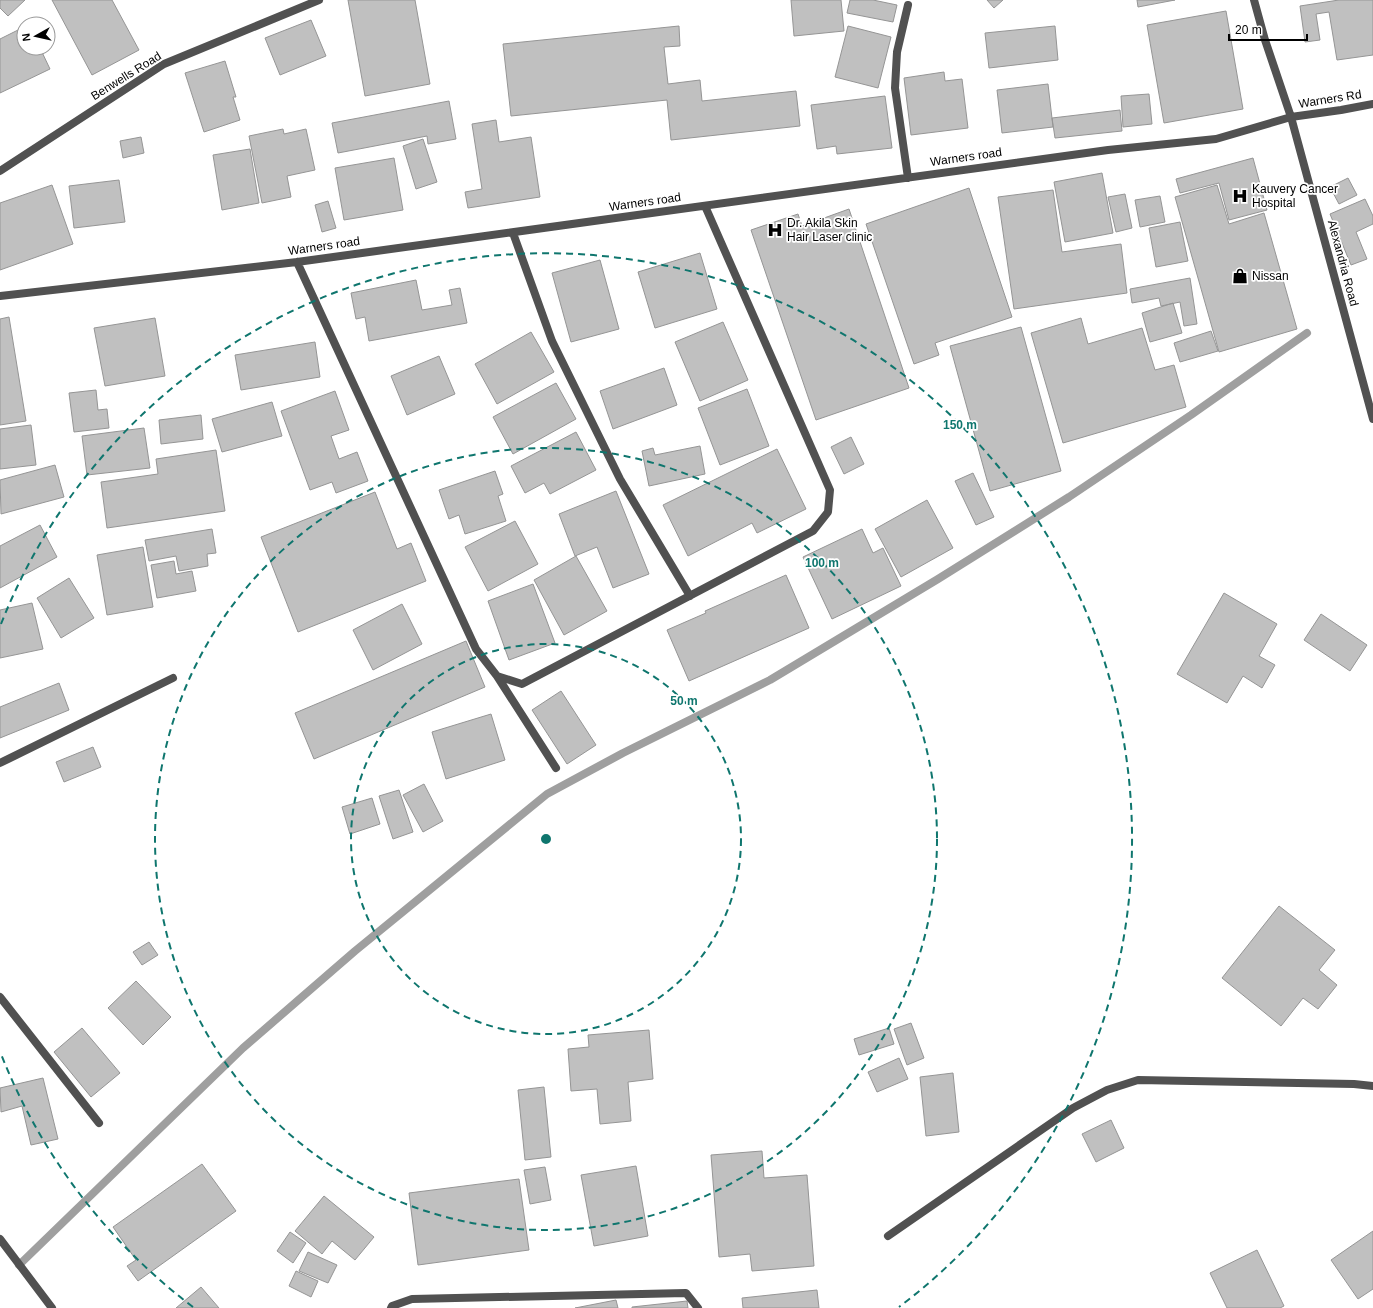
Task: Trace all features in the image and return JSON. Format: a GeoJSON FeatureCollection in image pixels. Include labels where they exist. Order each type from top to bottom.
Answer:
{"type":"FeatureCollection","features":[{"type":"Feature","properties":{"kind":"street","name":"Benwells Road"},"geometry":{"type":"LineString","coordinates":[[0,172],[164,64],[319,0]]}},
{"type":"Feature","properties":{"kind":"street","name":"Alexandria Road"},"geometry":{"type":"LineString","coordinates":[[1254,0],[1265,40],[1291,117],[1373,419]]}},
{"type":"Feature","properties":{"kind":"street"},"geometry":{"type":"LineString","coordinates":[[908,5],[897,52],[895,88],[908,178]]}},
{"type":"Feature","properties":{"kind":"street","name":"Warners Rd"},"geometry":{"type":"LineString","coordinates":[[1291,117],[1373,104]]}},
{"type":"Feature","properties":{"kind":"street","name":"Warners road"},"geometry":{"type":"LineString","coordinates":[[0,296],[297,262],[1108,150],[1216,139],[1291,117]]}},
{"type":"Feature","properties":{"kind":"street"},"geometry":{"type":"LineString","coordinates":[[497,676],[522,684],[813,531],[828,512],[830,490],[705,206]]}},
{"type":"Feature","properties":{"kind":"street"},"geometry":{"type":"LineString","coordinates":[[513,233],[552,341],[620,479],[690,596]]}},
{"type":"Feature","properties":{"kind":"street"},"geometry":{"type":"LineString","coordinates":[[297,262],[476,649],[497,676],[556,768]]}},
{"type":"Feature","properties":{"kind":"street"},"geometry":{"type":"LineString","coordinates":[[0,762],[173,678]]}},
{"type":"Feature","properties":{"kind":"street"},"geometry":{"type":"LineString","coordinates":[[0,997],[100,1123]]}},
{"type":"Feature","properties":{"kind":"street"},"geometry":{"type":"LineString","coordinates":[[888,1236],[1073,1108],[1107,1090],[1138,1080],[1346,1084],[1373,1086]]}},
{"type":"Feature","properties":{"kind":"street"},"geometry":{"type":"LineString","coordinates":[[0,1239],[52,1308]]}},
{"type":"Feature","properties":{"kind":"street"},"geometry":{"type":"LineString","coordinates":[[391,1308],[392,1306],[412,1299],[686,1293],[698,1308]]}},
{"type":"Feature","properties":{"kind":"building"},"geometry":{"type":"Polygon","coordinates":[[[0,0],[25,0],[8,16],[0,8],[0,0]]]}},
{"type":"Feature","properties":{"kind":"building"},"geometry":{"type":"Polygon","coordinates":[[[52,0],[112,0],[139,50],[92,75],[52,0]]]}},
{"type":"Feature","properties":{"kind":"building"},"geometry":{"type":"Polygon","coordinates":[[[348,0],[415,0],[430,84],[365,96],[348,0]]]}},
{"type":"Feature","properties":{"kind":"building"},"geometry":{"type":"Polygon","coordinates":[[[791,0],[841,0],[844,31],[794,36],[791,0]]]}},
{"type":"Feature","properties":{"kind":"building"},"geometry":{"type":"Polygon","coordinates":[[[850,0],[873,0],[897,5],[893,22],[847,13],[850,0]]]}},
{"type":"Feature","properties":{"kind":"building"},"geometry":{"type":"Polygon","coordinates":[[[987,0],[1003,0],[994,8],[987,0]]]}},
{"type":"Feature","properties":{"kind":"building"},"geometry":{"type":"Polygon","coordinates":[[[1137,0],[1175,0],[1138,7],[1137,0]]]}},
{"type":"Feature","properties":{"kind":"building"},"geometry":{"type":"Polygon","coordinates":[[[1339,0],[1373,0],[1373,55],[1337,60],[1329,12],[1316,14],[1320,40],[1305,42],[1300,6],[1339,0]]]}},
{"type":"Feature","properties":{"kind":"building"},"geometry":{"type":"Polygon","coordinates":[[[1226,11],[1243,109],[1164,123],[1147,25],[1226,11]]]}},
{"type":"Feature","properties":{"kind":"building"},"geometry":{"type":"Polygon","coordinates":[[[311,20],[326,56],[280,75],[265,38],[311,20]]]}},
{"type":"Feature","properties":{"kind":"building"},"geometry":{"type":"Polygon","coordinates":[[[679,26],[680,46],[664,47],[668,84],[700,80],[702,101],[796,91],[800,126],[671,140],[667,100],[511,116],[503,44],[679,26]]]}},
{"type":"Feature","properties":{"kind":"building"},"geometry":{"type":"Polygon","coordinates":[[[848,26],[891,37],[878,88],[835,77],[848,26]]]}},
{"type":"Feature","properties":{"kind":"building"},"geometry":{"type":"Polygon","coordinates":[[[1055,26],[1058,60],[989,68],[985,33],[1055,26]]]}},
{"type":"Feature","properties":{"kind":"building"},"geometry":{"type":"Polygon","coordinates":[[[16,31],[16,56],[44,56],[50,69],[0,93],[0,39],[16,31]]]}},
{"type":"Feature","properties":{"kind":"building"},"geometry":{"type":"Polygon","coordinates":[[[225,61],[236,97],[233,97],[240,120],[204,132],[185,73],[225,61]]]}},
{"type":"Feature","properties":{"kind":"building"},"geometry":{"type":"Polygon","coordinates":[[[944,72],[945,81],[962,79],[968,128],[911,135],[904,78],[944,72]]]}},
{"type":"Feature","properties":{"kind":"building"},"geometry":{"type":"Polygon","coordinates":[[[1048,84],[1053,127],[1002,133],[997,90],[1048,84]]]}},
{"type":"Feature","properties":{"kind":"building"},"geometry":{"type":"Polygon","coordinates":[[[1149,94],[1152,124],[1123,127],[1121,96],[1149,94]]]}},
{"type":"Feature","properties":{"kind":"building"},"geometry":{"type":"Polygon","coordinates":[[[885,96],[892,148],[837,154],[836,146],[817,149],[811,105],[885,96]]]}},
{"type":"Feature","properties":{"kind":"building"},"geometry":{"type":"Polygon","coordinates":[[[449,101],[456,139],[428,144],[427,136],[338,153],[332,123],[449,101]]]}},
{"type":"Feature","properties":{"kind":"building"},"geometry":{"type":"Polygon","coordinates":[[[1120,110],[1122,131],[1055,138],[1052,118],[1120,110]]]}},
{"type":"Feature","properties":{"kind":"building"},"geometry":{"type":"Polygon","coordinates":[[[496,120],[499,142],[531,137],[540,197],[468,208],[465,192],[482,189],[472,124],[496,120]]]}},
{"type":"Feature","properties":{"kind":"building"},"geometry":{"type":"Polygon","coordinates":[[[283,129],[284,134],[306,129],[315,170],[287,176],[291,197],[262,203],[249,136],[283,129]]]}},
{"type":"Feature","properties":{"kind":"building"},"geometry":{"type":"Polygon","coordinates":[[[141,137],[144,153],[123,158],[120,141],[141,137]]]}},
{"type":"Feature","properties":{"kind":"building"},"geometry":{"type":"Polygon","coordinates":[[[423,139],[437,182],[416,189],[403,146],[423,139]]]}},
{"type":"Feature","properties":{"kind":"building"},"geometry":{"type":"Polygon","coordinates":[[[250,149],[259,203],[222,210],[213,155],[250,149]]]}},
{"type":"Feature","properties":{"kind":"building"},"geometry":{"type":"Polygon","coordinates":[[[394,158],[403,210],[344,220],[335,168],[394,158]]]}},
{"type":"Feature","properties":{"kind":"building"},"geometry":{"type":"Polygon","coordinates":[[[1253,158],[1267,210],[1229,220],[1219,183],[1180,193],[1176,179],[1253,158]]]}},
{"type":"Feature","properties":{"kind":"building"},"geometry":{"type":"Polygon","coordinates":[[[1102,173],[1113,233],[1065,242],[1054,182],[1102,173]]]}},
{"type":"Feature","properties":{"kind":"building"},"geometry":{"type":"Polygon","coordinates":[[[1348,178],[1357,195],[1339,204],[1330,187],[1348,178]]]}},
{"type":"Feature","properties":{"kind":"building"},"geometry":{"type":"Polygon","coordinates":[[[119,180],[125,222],[74,228],[69,186],[119,180]]]}},
{"type":"Feature","properties":{"kind":"building"},"geometry":{"type":"Polygon","coordinates":[[[52,185],[73,244],[0,270],[0,203],[52,185]]]}},
{"type":"Feature","properties":{"kind":"building","name":"Nissan"},"geometry":{"type":"Polygon","coordinates":[[[1217,185],[1229,224],[1264,213],[1297,329],[1219,352],[1175,197],[1217,185]]]}},
{"type":"Feature","properties":{"kind":"building"},"geometry":{"type":"Polygon","coordinates":[[[969,188],[1012,317],[935,343],[939,355],[914,364],[866,224],[969,188]]]}},
{"type":"Feature","properties":{"kind":"building"},"geometry":{"type":"Polygon","coordinates":[[[1053,190],[1062,252],[1121,244],[1127,293],[1014,309],[998,197],[1053,190]]]}},
{"type":"Feature","properties":{"kind":"building"},"geometry":{"type":"Polygon","coordinates":[[[1125,194],[1132,228],[1116,232],[1108,197],[1125,194]]]}},
{"type":"Feature","properties":{"kind":"building"},"geometry":{"type":"Polygon","coordinates":[[[1160,196],[1165,222],[1140,227],[1135,200],[1160,196]]]}},
{"type":"Feature","properties":{"kind":"building"},"geometry":{"type":"Polygon","coordinates":[[[1365,199],[1373,216],[1373,224],[1356,232],[1367,259],[1351,265],[1330,214],[1365,199]]]}},
{"type":"Feature","properties":{"kind":"building"},"geometry":{"type":"Polygon","coordinates":[[[328,201],[336,228],[322,232],[315,205],[328,201]]]}},
{"type":"Feature","properties":{"kind":"building"},"geometry":{"type":"Polygon","coordinates":[[[849,209],[909,388],[816,420],[751,230],[798,214],[802,226],[849,209]]]}},
{"type":"Feature","properties":{"kind":"building"},"geometry":{"type":"Polygon","coordinates":[[[1180,222],[1188,261],[1156,267],[1149,228],[1180,222]]]}},
{"type":"Feature","properties":{"kind":"building"},"geometry":{"type":"Polygon","coordinates":[[[700,253],[717,309],[655,328],[638,272],[700,253]]]}},
{"type":"Feature","properties":{"kind":"building"},"geometry":{"type":"Polygon","coordinates":[[[600,260],[619,329],[571,342],[552,273],[600,260]]]}},
{"type":"Feature","properties":{"kind":"building"},"geometry":{"type":"Polygon","coordinates":[[[1190,278],[1197,324],[1184,326],[1180,302],[1161,306],[1159,298],[1132,303],[1130,289],[1190,278]]]}},
{"type":"Feature","properties":{"kind":"building"},"geometry":{"type":"Polygon","coordinates":[[[416,280],[422,310],[452,305],[449,290],[460,288],[467,323],[369,341],[365,317],[356,319],[351,293],[416,280]]]}},
{"type":"Feature","properties":{"kind":"building"},"geometry":{"type":"Polygon","coordinates":[[[1173,303],[1182,333],[1150,342],[1142,313],[1173,303]]]}},
{"type":"Feature","properties":{"kind":"building"},"geometry":{"type":"Polygon","coordinates":[[[9,317],[26,421],[0,425],[0,319],[9,317]]]}},
{"type":"Feature","properties":{"kind":"building"},"geometry":{"type":"Polygon","coordinates":[[[155,318],[165,376],[105,386],[94,328],[155,318]]]}},
{"type":"Feature","properties":{"kind":"building"},"geometry":{"type":"Polygon","coordinates":[[[1081,318],[1088,344],[1142,328],[1155,370],[1174,365],[1186,407],[1063,443],[1031,333],[1081,318]]]}},
{"type":"Feature","properties":{"kind":"building"},"geometry":{"type":"Polygon","coordinates":[[[723,322],[748,380],[700,401],[675,342],[723,322]]]}},
{"type":"Feature","properties":{"kind":"building"},"geometry":{"type":"Polygon","coordinates":[[[1021,327],[1061,471],[990,491],[950,346],[1021,327]]]}},
{"type":"Feature","properties":{"kind":"building"},"geometry":{"type":"Polygon","coordinates":[[[1211,331],[1218,351],[1180,362],[1174,343],[1211,331]]]}},
{"type":"Feature","properties":{"kind":"building"},"geometry":{"type":"Polygon","coordinates":[[[531,332],[554,372],[497,404],[475,364],[531,332]]]}},
{"type":"Feature","properties":{"kind":"building"},"geometry":{"type":"Polygon","coordinates":[[[315,342],[320,377],[241,390],[235,355],[315,342]]]}},
{"type":"Feature","properties":{"kind":"building"},"geometry":{"type":"Polygon","coordinates":[[[439,356],[455,394],[407,415],[391,376],[439,356]]]}},
{"type":"Feature","properties":{"kind":"building"},"geometry":{"type":"Polygon","coordinates":[[[664,368],[677,405],[613,429],[600,391],[664,368]]]}},
{"type":"Feature","properties":{"kind":"building"},"geometry":{"type":"Polygon","coordinates":[[[556,383],[576,419],[513,454],[493,417],[556,383]]]}},
{"type":"Feature","properties":{"kind":"building"},"geometry":{"type":"Polygon","coordinates":[[[747,389],[769,446],[720,465],[698,408],[747,389]]]}},
{"type":"Feature","properties":{"kind":"building"},"geometry":{"type":"Polygon","coordinates":[[[96,390],[98,410],[107,409],[109,428],[74,432],[69,393],[96,390]]]}},
{"type":"Feature","properties":{"kind":"building"},"geometry":{"type":"Polygon","coordinates":[[[335,391],[349,430],[331,436],[339,459],[357,452],[368,481],[336,493],[332,482],[310,490],[281,411],[335,391]]]}},
{"type":"Feature","properties":{"kind":"building"},"geometry":{"type":"Polygon","coordinates":[[[272,402],[282,436],[222,452],[212,419],[272,402]]]}},
{"type":"Feature","properties":{"kind":"building"},"geometry":{"type":"Polygon","coordinates":[[[201,415],[203,439],[161,444],[159,420],[201,415]]]}},
{"type":"Feature","properties":{"kind":"building"},"geometry":{"type":"Polygon","coordinates":[[[31,425],[36,465],[0,469],[0,429],[31,425]]]}},
{"type":"Feature","properties":{"kind":"building"},"geometry":{"type":"Polygon","coordinates":[[[144,428],[150,468],[87,475],[82,436],[144,428]]]}},
{"type":"Feature","properties":{"kind":"building"},"geometry":{"type":"Polygon","coordinates":[[[576,432],[596,470],[550,494],[544,483],[525,493],[511,466],[576,432]]]}},
{"type":"Feature","properties":{"kind":"building"},"geometry":{"type":"Polygon","coordinates":[[[851,437],[864,464],[844,474],[831,447],[851,437]]]}},
{"type":"Feature","properties":{"kind":"building"},"geometry":{"type":"Polygon","coordinates":[[[700,446],[705,474],[649,486],[642,451],[653,448],[655,455],[700,446]]]}},
{"type":"Feature","properties":{"kind":"building"},"geometry":{"type":"Polygon","coordinates":[[[777,449],[806,509],[757,533],[752,523],[688,556],[663,505],[777,449]]]}},
{"type":"Feature","properties":{"kind":"building"},"geometry":{"type":"Polygon","coordinates":[[[216,450],[225,511],[107,528],[101,482],[158,474],[156,459],[216,450]]]}},
{"type":"Feature","properties":{"kind":"building"},"geometry":{"type":"Polygon","coordinates":[[[55,465],[64,497],[1,514],[0,480],[55,465]]]}},
{"type":"Feature","properties":{"kind":"building"},"geometry":{"type":"Polygon","coordinates":[[[495,471],[503,494],[498,496],[506,521],[465,534],[459,515],[449,519],[439,490],[495,471]]]}},
{"type":"Feature","properties":{"kind":"building"},"geometry":{"type":"Polygon","coordinates":[[[973,473],[994,517],[976,525],[955,481],[973,473]]]}},
{"type":"Feature","properties":{"kind":"building"},"geometry":{"type":"Polygon","coordinates":[[[616,491],[649,574],[613,588],[597,547],[575,556],[559,514],[616,491]]]}},
{"type":"Feature","properties":{"kind":"building"},"geometry":{"type":"Polygon","coordinates":[[[375,492],[397,549],[411,543],[426,581],[298,632],[261,537],[375,492]]]}},
{"type":"Feature","properties":{"kind":"building"},"geometry":{"type":"Polygon","coordinates":[[[927,500],[953,548],[901,577],[875,529],[927,500]]]}},
{"type":"Feature","properties":{"kind":"building"},"geometry":{"type":"Polygon","coordinates":[[[515,521],[538,564],[488,591],[465,547],[515,521]]]}},
{"type":"Feature","properties":{"kind":"building"},"geometry":{"type":"Polygon","coordinates":[[[40,525],[57,557],[0,588],[0,546],[40,525]]]}},
{"type":"Feature","properties":{"kind":"building"},"geometry":{"type":"Polygon","coordinates":[[[212,529],[216,553],[207,554],[208,566],[179,571],[176,556],[149,561],[145,540],[212,529]]]}},
{"type":"Feature","properties":{"kind":"building"},"geometry":{"type":"Polygon","coordinates":[[[862,529],[873,553],[883,548],[901,586],[832,619],[803,557],[862,529]]]}},
{"type":"Feature","properties":{"kind":"building"},"geometry":{"type":"Polygon","coordinates":[[[143,547],[153,607],[107,615],[97,555],[143,547]]]}},
{"type":"Feature","properties":{"kind":"building"},"geometry":{"type":"Polygon","coordinates":[[[576,556],[607,611],[564,635],[534,580],[576,556]]]}},
{"type":"Feature","properties":{"kind":"building"},"geometry":{"type":"Polygon","coordinates":[[[174,561],[176,574],[192,571],[196,591],[157,598],[151,565],[174,561]]]}},
{"type":"Feature","properties":{"kind":"building"},"geometry":{"type":"Polygon","coordinates":[[[786,575],[809,628],[689,681],[667,630],[706,613],[705,611],[786,575]]]}},
{"type":"Feature","properties":{"kind":"building"},"geometry":{"type":"Polygon","coordinates":[[[69,578],[94,618],[61,638],[37,598],[69,578]]]}},
{"type":"Feature","properties":{"kind":"building"},"geometry":{"type":"Polygon","coordinates":[[[533,584],[555,643],[509,660],[488,601],[533,584]]]}},
{"type":"Feature","properties":{"kind":"building"},"geometry":{"type":"Polygon","coordinates":[[[1224,593],[1277,624],[1259,656],[1275,665],[1262,688],[1243,676],[1227,703],[1177,674],[1224,593]]]}},
{"type":"Feature","properties":{"kind":"building"},"geometry":{"type":"Polygon","coordinates":[[[32,603],[43,649],[0,658],[0,610],[32,603]]]}},
{"type":"Feature","properties":{"kind":"building"},"geometry":{"type":"Polygon","coordinates":[[[402,604],[422,644],[373,670],[353,630],[402,604]]]}},
{"type":"Feature","properties":{"kind":"building"},"geometry":{"type":"Polygon","coordinates":[[[1321,614],[1367,645],[1350,671],[1304,640],[1321,614]]]}},
{"type":"Feature","properties":{"kind":"building"},"geometry":{"type":"Polygon","coordinates":[[[466,641],[485,687],[314,759],[295,713],[466,641]]]}},
{"type":"Feature","properties":{"kind":"building"},"geometry":{"type":"Polygon","coordinates":[[[59,683],[69,710],[0,738],[0,707],[59,683]]]}},
{"type":"Feature","properties":{"kind":"building"},"geometry":{"type":"Polygon","coordinates":[[[561,691],[596,745],[567,764],[532,710],[561,691]]]}},
{"type":"Feature","properties":{"kind":"building"},"geometry":{"type":"Polygon","coordinates":[[[491,714],[505,760],[446,779],[432,732],[491,714]]]}},
{"type":"Feature","properties":{"kind":"building"},"geometry":{"type":"Polygon","coordinates":[[[93,747],[101,767],[64,782],[56,762],[93,747]]]}},
{"type":"Feature","properties":{"kind":"building"},"geometry":{"type":"Polygon","coordinates":[[[424,784],[443,821],[423,832],[403,795],[424,784]]]}},
{"type":"Feature","properties":{"kind":"building"},"geometry":{"type":"Polygon","coordinates":[[[399,790],[413,832],[393,839],[379,796],[399,790]]]}},
{"type":"Feature","properties":{"kind":"building"},"geometry":{"type":"Polygon","coordinates":[[[372,798],[380,824],[350,834],[342,807],[372,798]]]}},
{"type":"Feature","properties":{"kind":"building"},"geometry":{"type":"Polygon","coordinates":[[[1279,906],[1335,950],[1319,970],[1337,985],[1318,1009],[1303,998],[1281,1026],[1222,978],[1279,906]]]}},
{"type":"Feature","properties":{"kind":"building"},"geometry":{"type":"Polygon","coordinates":[[[149,942],[158,955],[142,965],[133,952],[149,942]]]}},
{"type":"Feature","properties":{"kind":"building"},"geometry":{"type":"Polygon","coordinates":[[[136,981],[171,1017],[143,1045],[108,1008],[136,981]]]}},
{"type":"Feature","properties":{"kind":"building"},"geometry":{"type":"Polygon","coordinates":[[[911,1023],[924,1058],[907,1065],[894,1029],[911,1023]]]}},
{"type":"Feature","properties":{"kind":"building"},"geometry":{"type":"Polygon","coordinates":[[[82,1028],[120,1073],[91,1097],[54,1052],[82,1028]]]}},
{"type":"Feature","properties":{"kind":"building"},"geometry":{"type":"Polygon","coordinates":[[[889,1028],[894,1044],[859,1055],[854,1039],[889,1028]]]}},
{"type":"Feature","properties":{"kind":"building"},"geometry":{"type":"Polygon","coordinates":[[[649,1030],[653,1079],[628,1082],[631,1121],[600,1124],[597,1089],[571,1091],[568,1049],[589,1047],[588,1035],[649,1030]]]}},
{"type":"Feature","properties":{"kind":"building"},"geometry":{"type":"Polygon","coordinates":[[[899,1058],[908,1079],[877,1092],[868,1072],[899,1058]]]}},
{"type":"Feature","properties":{"kind":"building"},"geometry":{"type":"Polygon","coordinates":[[[953,1073],[959,1132],[926,1136],[920,1077],[953,1073]]]}},
{"type":"Feature","properties":{"kind":"building"},"geometry":{"type":"Polygon","coordinates":[[[43,1078],[58,1139],[31,1145],[22,1106],[1,1112],[0,1088],[43,1078]]]}},
{"type":"Feature","properties":{"kind":"building"},"geometry":{"type":"Polygon","coordinates":[[[544,1087],[551,1157],[525,1160],[518,1090],[544,1087]]]}},
{"type":"Feature","properties":{"kind":"building"},"geometry":{"type":"Polygon","coordinates":[[[1111,1120],[1124,1148],[1096,1162],[1082,1134],[1111,1120]]]}},
{"type":"Feature","properties":{"kind":"building"},"geometry":{"type":"Polygon","coordinates":[[[762,1151],[764,1178],[807,1175],[814,1266],[752,1271],[750,1254],[719,1257],[711,1155],[762,1151]]]}},
{"type":"Feature","properties":{"kind":"building"},"geometry":{"type":"Polygon","coordinates":[[[202,1164],[236,1211],[138,1281],[127,1266],[136,1260],[113,1227],[202,1164]]]}},
{"type":"Feature","properties":{"kind":"building"},"geometry":{"type":"Polygon","coordinates":[[[636,1166],[648,1236],[594,1246],[581,1175],[636,1166]]]}},
{"type":"Feature","properties":{"kind":"building"},"geometry":{"type":"Polygon","coordinates":[[[545,1167],[551,1200],[530,1204],[524,1170],[545,1167]]]}},
{"type":"Feature","properties":{"kind":"building"},"geometry":{"type":"Polygon","coordinates":[[[519,1179],[529,1250],[418,1265],[409,1193],[519,1179]]]}},
{"type":"Feature","properties":{"kind":"building"},"geometry":{"type":"Polygon","coordinates":[[[324,1196],[374,1237],[355,1260],[332,1241],[322,1254],[295,1231],[324,1196]]]}},
{"type":"Feature","properties":{"kind":"building"},"geometry":{"type":"Polygon","coordinates":[[[1373,1231],[1373,1289],[1358,1299],[1331,1260],[1373,1231]]]}},
{"type":"Feature","properties":{"kind":"building"},"geometry":{"type":"Polygon","coordinates":[[[290,1232],[306,1243],[293,1263],[277,1251],[290,1232]]]}},
{"type":"Feature","properties":{"kind":"building"},"geometry":{"type":"Polygon","coordinates":[[[1257,1250],[1284,1306],[1280,1308],[1227,1308],[1210,1273],[1257,1250]]]}},
{"type":"Feature","properties":{"kind":"building"},"geometry":{"type":"Polygon","coordinates":[[[308,1252],[337,1265],[328,1283],[299,1271],[308,1252]]]}},
{"type":"Feature","properties":{"kind":"building"},"geometry":{"type":"Polygon","coordinates":[[[296,1271],[318,1281],[311,1297],[289,1286],[296,1271]]]}},
{"type":"Feature","properties":{"kind":"building"},"geometry":{"type":"Polygon","coordinates":[[[201,1287],[219,1308],[176,1308],[201,1287]]]}},
{"type":"Feature","properties":{"kind":"building"},"geometry":{"type":"Polygon","coordinates":[[[817,1290],[819,1308],[743,1308],[742,1298],[817,1290]]]}},
{"type":"Feature","properties":{"kind":"building"},"geometry":{"type":"Polygon","coordinates":[[[616,1300],[618,1308],[575,1308],[616,1300]]]}},
{"type":"Feature","properties":{"kind":"building"},"geometry":{"type":"Polygon","coordinates":[[[687,1301],[688,1308],[632,1308],[632,1307],[687,1301]]]}},
{"type":"Feature","properties":{"kind":"waterway"},"geometry":{"type":"LineString","coordinates":[[19,1265],[243,1048],[355,951],[547,794],[623,753],[770,680],[938,579],[1069,497],[1191,415],[1307,333]]}},
{"type":"Feature","properties":{"kind":"place","name":"Kauvery Cancer Hospital"},"geometry":{"type":"Point","coordinates":[1240,196]}},
{"type":"Feature","properties":{"kind":"place","name":"Dr. Akila Skin Hair Laser clinic"},"geometry":{"type":"Point","coordinates":[775,230]}},
{"type":"Feature","properties":{"kind":"place","name":"Nissan"},"geometry":{"type":"Point","coordinates":[1240,276]}}]}
